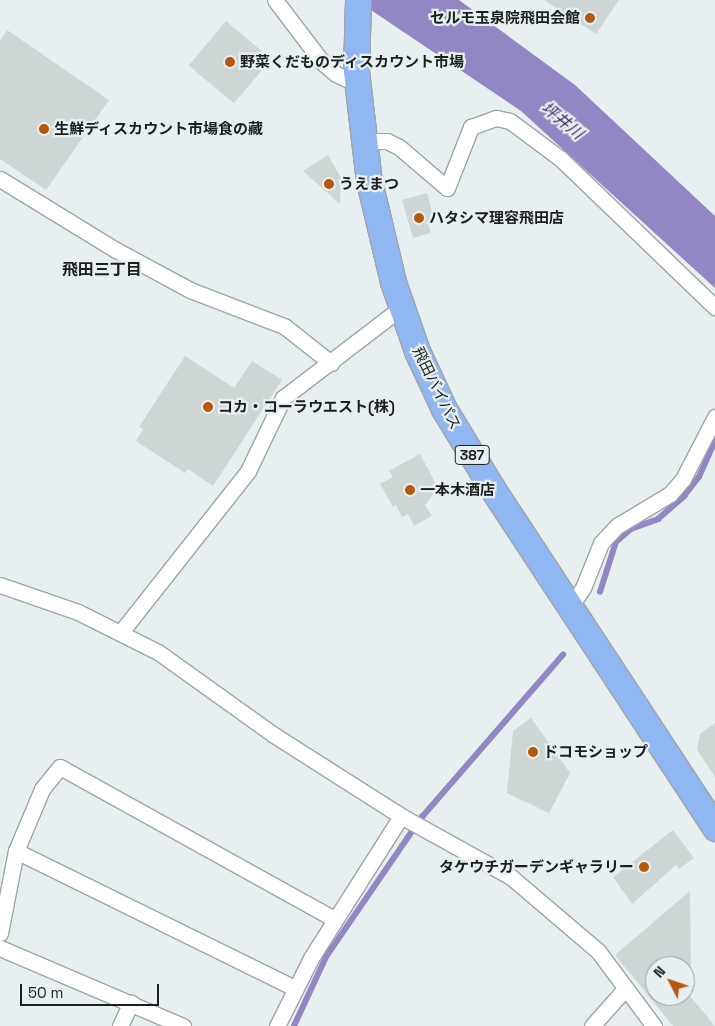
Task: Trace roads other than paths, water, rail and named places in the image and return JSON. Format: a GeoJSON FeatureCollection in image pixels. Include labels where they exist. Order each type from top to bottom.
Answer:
{"type":"FeatureCollection","features":[{"type":"Feature","properties":{"kind":"highway","name":"飛田バイパス"},"geometry":{"type":"LineString","coordinates":[[358,0],[356,30],[357,84],[369,181],[402,307],[444,409],[569,608],[715,828]]}},
{"type":"Feature","properties":{"kind":"street"},"geometry":{"type":"LineString","coordinates":[[275,0],[322,63],[336,74],[357,84]]}},
{"type":"Feature","properties":{"kind":"street"},"geometry":{"type":"LineString","coordinates":[[364,141],[387,141],[399,147],[447,188],[471,127],[496,118],[510,120],[561,159],[715,307]]}},
{"type":"Feature","properties":{"kind":"street"},"geometry":{"type":"LineString","coordinates":[[0,179],[116,250],[190,290],[284,326],[331,363]]}},
{"type":"Feature","properties":{"kind":"street"},"geometry":{"type":"LineString","coordinates":[[121,632],[248,471],[283,398],[312,373],[331,363],[402,307]]}},
{"type":"Feature","properties":{"kind":"street"},"geometry":{"type":"LineString","coordinates":[[569,608],[583,588],[601,543],[622,522],[670,494],[683,479],[715,417]]}},
{"type":"Feature","properties":{"kind":"street"},"geometry":{"type":"LineString","coordinates":[[0,585],[121,632],[158,652],[274,735],[401,816],[468,851],[546,904],[598,951],[624,990],[654,1026]]}},
{"type":"Feature","properties":{"kind":"street"},"geometry":{"type":"LineString","coordinates":[[0,933],[16,851],[42,789],[60,767],[334,919]]}},
{"type":"Feature","properties":{"kind":"street"},"geometry":{"type":"LineString","coordinates":[[277,1026],[295,988],[334,919],[401,816]]}},
{"type":"Feature","properties":{"kind":"street"},"geometry":{"type":"LineString","coordinates":[[16,851],[295,988]]}},
{"type":"Feature","properties":{"kind":"street"},"geometry":{"type":"LineString","coordinates":[[0,948],[131,1002],[182,1026]]}},
{"type":"Feature","properties":{"kind":"street"},"geometry":{"type":"LineString","coordinates":[[592,1026],[624,990]]}},
{"type":"Feature","properties":{"kind":"street"},"geometry":{"type":"LineString","coordinates":[[120,1026],[131,1002]]}},
{"type":"Feature","properties":{"kind":"water","name":"坪井川"},"geometry":{"type":"Polygon","coordinates":[[[356,0],[459,0],[575,85],[715,216],[715,288],[521,111],[356,0]]]}},
{"type":"Feature","properties":{"kind":"waterway"},"geometry":{"type":"LineString","coordinates":[[600,592],[616,542],[631,529],[658,519],[684,496],[699,477],[715,441]]}},
{"type":"Feature","properties":{"kind":"waterway"},"geometry":{"type":"LineString","coordinates":[[294,1026],[326,957],[422,817],[563,655]]}},
{"type":"Feature","properties":{"kind":"place","name":"セルモ玉泉院飛田会館"},"geometry":{"type":"Point","coordinates":[590,18]}},
{"type":"Feature","properties":{"kind":"place","name":"野菜くだものディスカウント市場"},"geometry":{"type":"Point","coordinates":[230,62]}},
{"type":"Feature","properties":{"kind":"place","name":"生鮮ディスカウント市場食の藏"},"geometry":{"type":"Point","coordinates":[44,129]}},
{"type":"Feature","properties":{"kind":"place","name":"うえまつ"},"geometry":{"type":"Point","coordinates":[329,184]}},
{"type":"Feature","properties":{"kind":"place","name":"ハタシマ理容飛田店"},"geometry":{"type":"Point","coordinates":[419,218]}},
{"type":"Feature","properties":{"kind":"place","name":"コカ・コーラウエスト(株)"},"geometry":{"type":"Point","coordinates":[208,407]}},
{"type":"Feature","properties":{"kind":"place","name":"一本木酒店"},"geometry":{"type":"Point","coordinates":[410,490]}},
{"type":"Feature","properties":{"kind":"place","name":"ドコモショップ"},"geometry":{"type":"Point","coordinates":[533,752]}},
{"type":"Feature","properties":{"kind":"place","name":"タケウチガーデンギャラリー"},"geometry":{"type":"Point","coordinates":[644,867]}},
{"type":"Feature","properties":{"kind":"district","name":"飛田三丁目"},"geometry":{"type":"Point","coordinates":[102,270]}}]}
